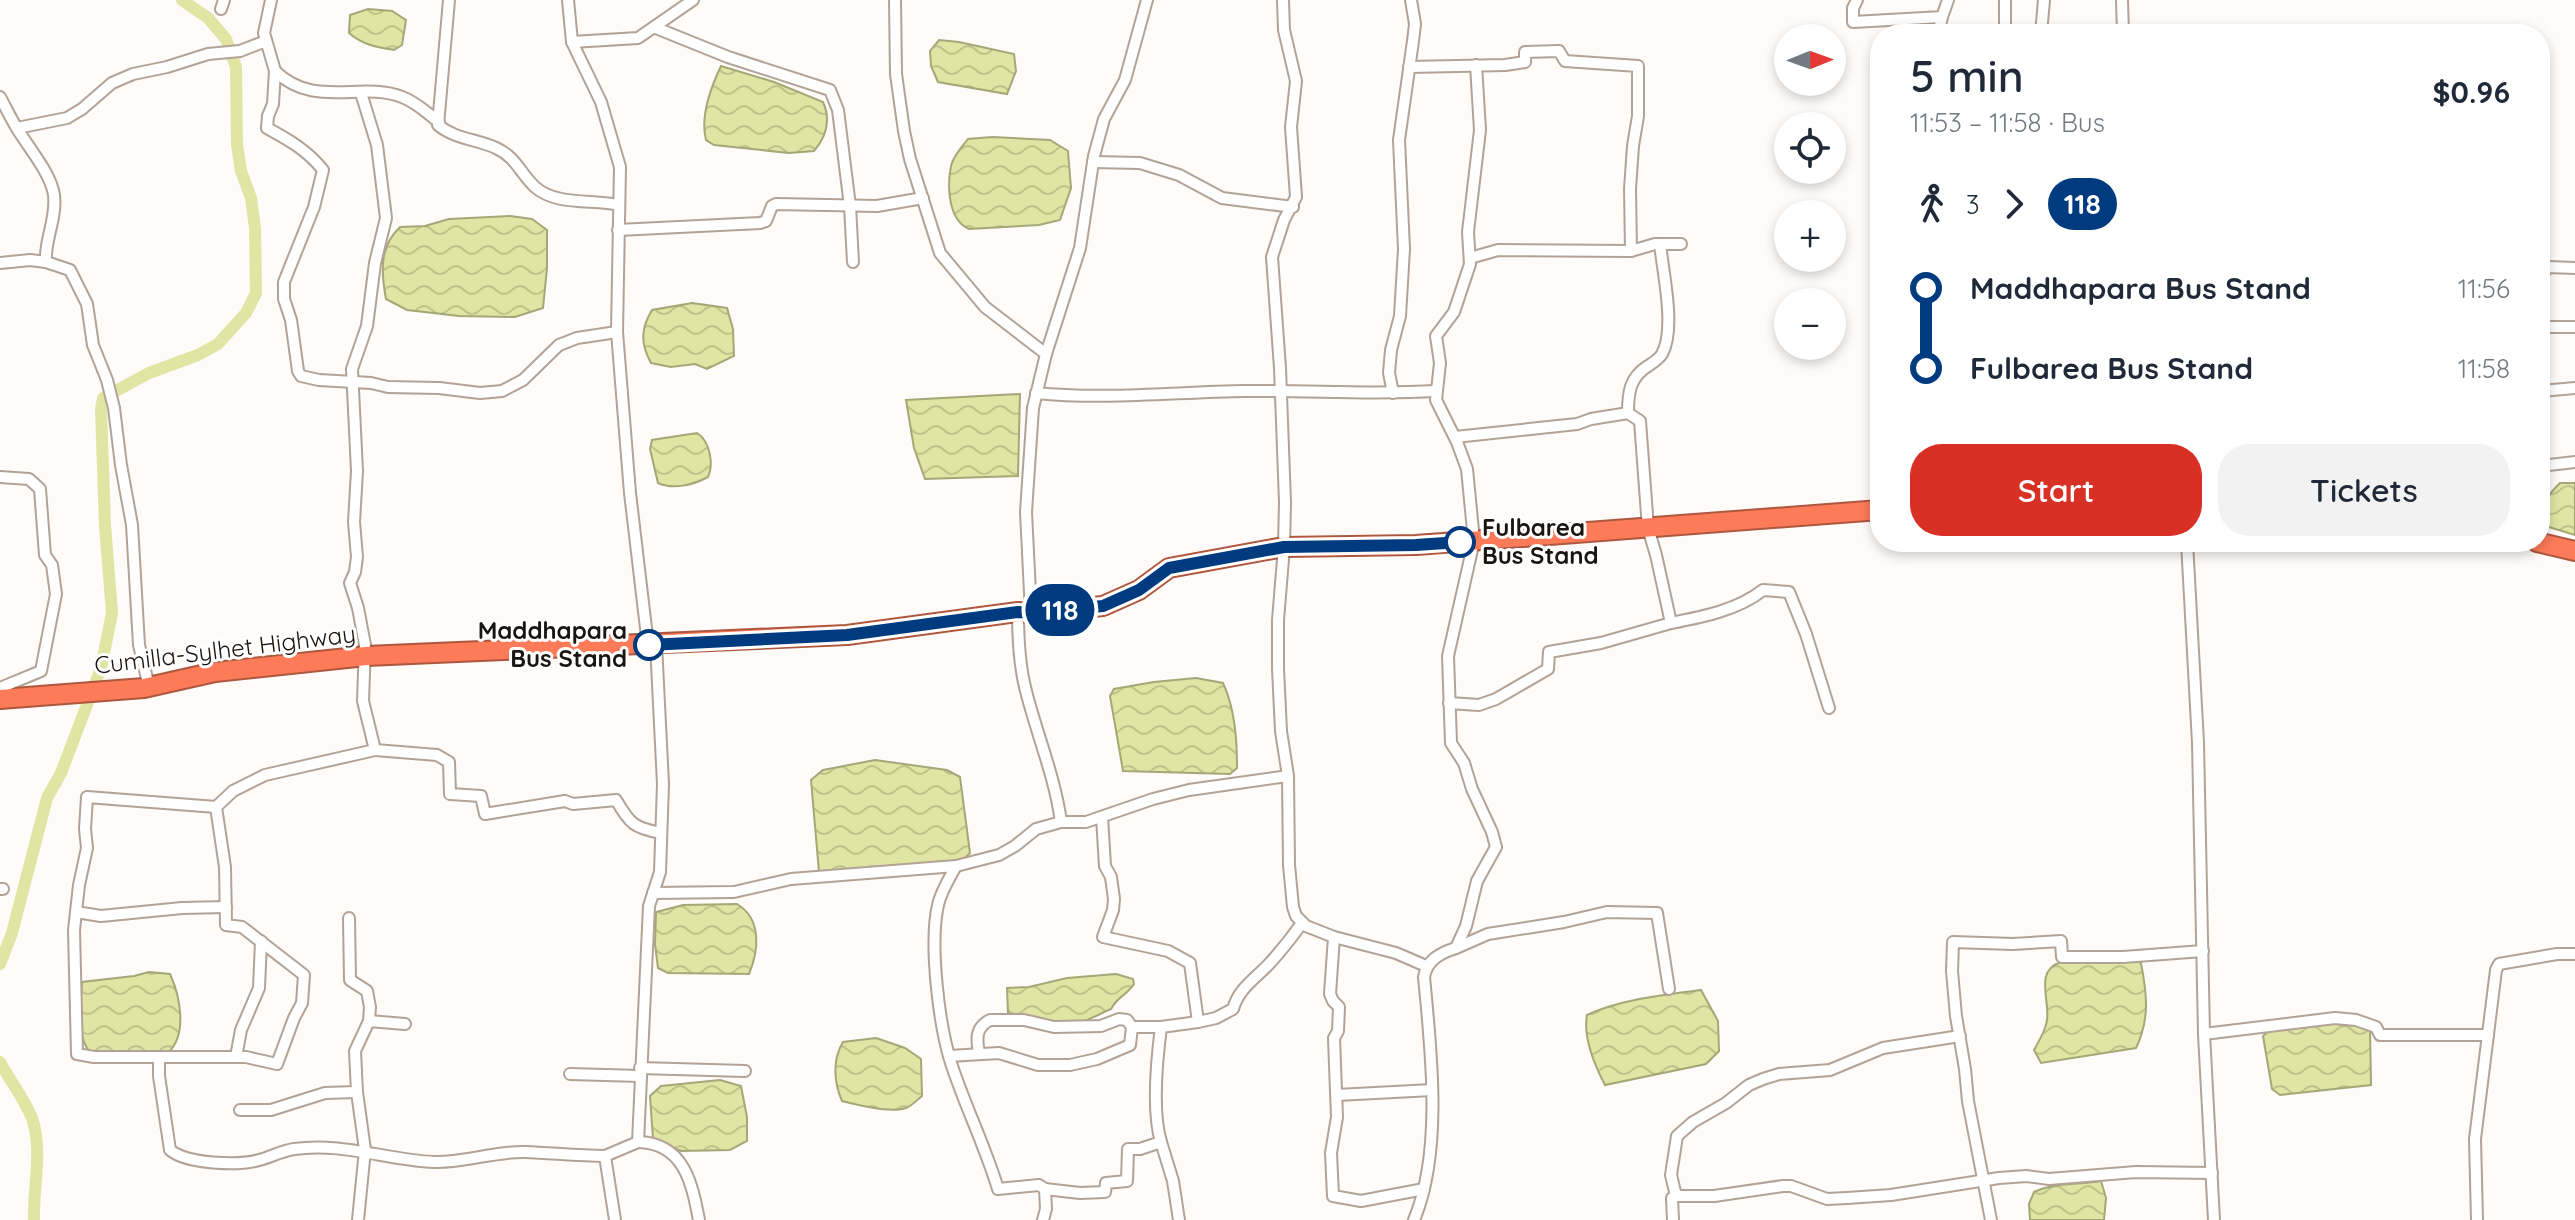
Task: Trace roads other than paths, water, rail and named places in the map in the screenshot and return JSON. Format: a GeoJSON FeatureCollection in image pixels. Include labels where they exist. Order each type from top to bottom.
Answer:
{"type":"FeatureCollection","features":[{"type":"Feature","properties":{"kind":"highway","name":"Cumilla-Sylhet Highway"},"geometry":{"type":"LineString","coordinates":[[0,699],[147,687],[215,672],[366,656],[847,635],[1024,612],[1103,606],[1139,590],[1169,568],[1284,547],[1416,545],[1870,511]]}},
{"type":"Feature","properties":{"kind":"highway"},"geometry":{"type":"LineString","coordinates":[[2550,545],[2575,551]]}},
{"type":"Feature","properties":{"kind":"street"},"geometry":{"type":"LineString","coordinates":[[271,0],[264,33],[275,71],[273,104],[267,128],[294,143],[314,158],[323,170],[314,207],[284,282],[284,299],[291,320],[298,371],[305,378],[388,387],[480,393],[502,391],[523,380],[559,345],[577,338],[617,332]]}},
{"type":"Feature","properties":{"kind":"street"},"geometry":{"type":"LineString","coordinates":[[449,0],[438,125],[447,133],[502,151],[518,163],[532,185],[542,192],[561,199],[619,205]]}},
{"type":"Feature","properties":{"kind":"street"},"geometry":{"type":"LineString","coordinates":[[568,0],[572,42],[601,102],[620,167],[617,332],[630,493],[652,644],[663,784],[660,872],[649,906],[638,1142]]}},
{"type":"Feature","properties":{"kind":"street"},"geometry":{"type":"LineString","coordinates":[[572,42],[638,38],[693,0]]}},
{"type":"Feature","properties":{"kind":"street"},"geometry":{"type":"LineString","coordinates":[[895,0],[896,74],[910,159],[940,253],[985,307],[1046,354]]}},
{"type":"Feature","properties":{"kind":"street"},"geometry":{"type":"LineString","coordinates":[[1061,822],[1056,790],[1025,688],[1019,655],[1024,612],[1026,512],[1033,408],[1046,354],[1080,248],[1093,162],[1104,119],[1125,80],[1147,0]]}},
{"type":"Feature","properties":{"kind":"street"},"geometry":{"type":"LineString","coordinates":[[1283,0],[1284,30],[1296,81],[1291,127],[1296,197],[1284,220],[1272,257],[1281,392],[1284,547],[1278,620],[1278,669],[1281,731],[1288,776],[1290,887],[1296,916],[1302,923],[1334,937],[1396,953],[1426,966]]}},
{"type":"Feature","properties":{"kind":"street"},"geometry":{"type":"LineString","coordinates":[[1393,393],[1389,373],[1400,316],[1404,235],[1399,140],[1415,24],[1411,0]]}},
{"type":"Feature","properties":{"kind":"street"},"geometry":{"type":"LineString","coordinates":[[1857,0],[1853,8],[1853,22],[1942,17]]}},
{"type":"Feature","properties":{"kind":"street"},"geometry":{"type":"LineString","coordinates":[[1940,24],[1948,0]]}},
{"type":"Feature","properties":{"kind":"street"},"geometry":{"type":"LineString","coordinates":[[2005,0],[2005,24]]}},
{"type":"Feature","properties":{"kind":"street"},"geometry":{"type":"LineString","coordinates":[[2042,24],[2044,0]]}},
{"type":"Feature","properties":{"kind":"street"},"geometry":{"type":"LineString","coordinates":[[2122,0],[2123,24]]}},
{"type":"Feature","properties":{"kind":"street"},"geometry":{"type":"LineString","coordinates":[[656,28],[728,57],[830,90],[838,110],[850,206],[853,262]]}},
{"type":"Feature","properties":{"kind":"street"},"geometry":{"type":"LineString","coordinates":[[17,128],[67,118],[112,83],[133,74],[208,54],[240,51],[266,41]]}},
{"type":"Feature","properties":{"kind":"street"},"geometry":{"type":"LineString","coordinates":[[1409,67],[1517,63],[1525,62],[1525,52],[1559,51],[1565,61],[1638,66],[1638,116],[1630,198],[1631,251]]}},
{"type":"Feature","properties":{"kind":"street"},"geometry":{"type":"LineString","coordinates":[[1456,948],[1466,926],[1477,881],[1496,847],[1464,763],[1451,743],[1448,656],[1474,541],[1467,469],[1436,400],[1435,391],[1440,363],[1436,336],[1454,312],[1470,264],[1468,232],[1480,130],[1476,65]]}},
{"type":"Feature","properties":{"kind":"street"},"geometry":{"type":"LineString","coordinates":[[275,71],[297,87],[403,97],[439,122]]}},
{"type":"Feature","properties":{"kind":"street"},"geometry":{"type":"LineString","coordinates":[[361,93],[377,145],[386,218],[375,263],[367,326],[352,369],[357,557],[350,583],[358,608],[366,656],[363,701],[375,750]]}},
{"type":"Feature","properties":{"kind":"street"},"geometry":{"type":"LineString","coordinates":[[0,97],[54,191],[55,211],[45,251],[46,262]]}},
{"type":"Feature","properties":{"kind":"street"},"geometry":{"type":"LineString","coordinates":[[1093,162],[1140,163],[1179,175],[1222,198],[1293,207]]}},
{"type":"Feature","properties":{"kind":"street"},"geometry":{"type":"LineString","coordinates":[[618,230],[760,223],[766,221],[772,206],[776,204],[877,206],[923,198]]}},
{"type":"Feature","properties":{"kind":"street"},"geometry":{"type":"LineString","coordinates":[[1470,258],[1498,250],[1631,251],[1660,244],[1681,244]]}},
{"type":"Feature","properties":{"kind":"street"},"geometry":{"type":"LineString","coordinates":[[1628,413],[1630,385],[1637,373],[1661,357],[1667,336],[1668,308],[1660,244]]}},
{"type":"Feature","properties":{"kind":"street"},"geometry":{"type":"LineString","coordinates":[[0,263],[30,260],[70,270],[87,304],[93,345],[107,380],[118,435],[132,525],[139,645],[147,687]]}},
{"type":"Feature","properties":{"kind":"street"},"geometry":{"type":"LineString","coordinates":[[2550,267],[2575,268]]}},
{"type":"Feature","properties":{"kind":"street"},"geometry":{"type":"LineString","coordinates":[[2550,327],[2575,327]]}},
{"type":"Feature","properties":{"kind":"street"},"geometry":{"type":"LineString","coordinates":[[2550,391],[2575,388]]}},
{"type":"Feature","properties":{"kind":"street"},"geometry":{"type":"LineString","coordinates":[[1036,393],[1099,397],[1155,393],[1435,391]]}},
{"type":"Feature","properties":{"kind":"street"},"geometry":{"type":"LineString","coordinates":[[1455,437],[1577,424],[1628,413],[1640,421],[1648,528],[1671,623]]}},
{"type":"Feature","properties":{"kind":"street"},"geometry":{"type":"LineString","coordinates":[[2550,465],[2575,462]]}},
{"type":"Feature","properties":{"kind":"street"},"geometry":{"type":"LineString","coordinates":[[0,477],[29,479],[40,489],[45,555],[52,565],[56,594],[41,671],[0,688]]}},
{"type":"Feature","properties":{"kind":"street"},"geometry":{"type":"LineString","coordinates":[[2188,552],[2198,743],[2204,1034],[2214,1220]]}},
{"type":"Feature","properties":{"kind":"street"},"geometry":{"type":"LineString","coordinates":[[1449,703],[1479,705],[1496,699],[1548,669],[1549,652],[1601,643],[1702,617],[1751,600],[1763,590],[1789,592],[1798,609],[1829,708]]}},
{"type":"Feature","properties":{"kind":"street"},"geometry":{"type":"LineString","coordinates":[[216,807],[225,867],[226,925],[242,927],[304,975],[302,1003],[277,1064],[236,1057],[94,1057],[77,1054],[74,987],[76,912],[87,848],[87,797],[216,807],[233,791],[265,775],[375,750],[437,755],[449,762],[450,794],[481,796],[485,814],[565,801],[573,804],[616,800],[625,816],[638,829],[661,833]]}},
{"type":"Feature","properties":{"kind":"street"},"geometry":{"type":"LineString","coordinates":[[653,893],[734,892],[791,879],[956,866],[999,855],[1036,829],[1061,822],[1086,822],[1189,790],[1288,776]]}},
{"type":"Feature","properties":{"kind":"street"},"geometry":{"type":"LineString","coordinates":[[1102,817],[1105,866],[1111,877],[1114,899],[1103,937],[1168,951],[1190,963],[1198,1022]]}},
{"type":"Feature","properties":{"kind":"street"},"geometry":{"type":"LineString","coordinates":[[956,866],[943,890],[935,920],[937,981],[949,1056],[976,1133],[988,1154],[998,1189],[1039,1185],[1045,1189],[1080,1193],[1105,1192],[1106,1183],[1127,1181],[1128,1149],[1140,1149],[1161,1142]]}},
{"type":"Feature","properties":{"kind":"street"},"geometry":{"type":"LineString","coordinates":[[76,912],[101,916],[226,907]]}},
{"type":"Feature","properties":{"kind":"street"},"geometry":{"type":"LineString","coordinates":[[1414,1220],[1428,1167],[1432,1090],[1430,1022],[1424,977],[1426,966],[1442,952],[1488,934],[1607,912],[1657,913],[1669,989]]}},
{"type":"Feature","properties":{"kind":"street"},"geometry":{"type":"LineString","coordinates":[[349,918],[350,980],[367,991],[370,1007],[369,1021],[355,1051],[365,1150],[358,1220]]}},
{"type":"Feature","properties":{"kind":"street"},"geometry":{"type":"LineString","coordinates":[[1132,1027],[1198,1022],[1216,1018],[1233,1009],[1249,982],[1269,964],[1302,923]]}},
{"type":"Feature","properties":{"kind":"street"},"geometry":{"type":"LineString","coordinates":[[1334,937],[1330,994],[1339,1007],[1338,1031],[1334,1038],[1337,1117],[1331,1153],[1333,1196],[1373,1200],[1384,1195],[1424,1189]]}},
{"type":"Feature","properties":{"kind":"street"},"geometry":{"type":"LineString","coordinates":[[236,1057],[241,1030],[259,988],[261,941]]}},
{"type":"Feature","properties":{"kind":"street"},"geometry":{"type":"LineString","coordinates":[[1991,1220],[1968,1101],[1952,971],[1953,942],[2013,944],[2061,941],[2062,957],[2123,957],[2203,951]]}},
{"type":"Feature","properties":{"kind":"street"},"geometry":{"type":"LineString","coordinates":[[2477,1220],[2475,1139],[2496,970],[2499,964],[2575,954]]}},
{"type":"Feature","properties":{"kind":"street"},"geometry":{"type":"LineString","coordinates":[[2204,1034],[2335,1018],[2366,1023],[2376,1027],[2380,1035],[2488,1035]]}},
{"type":"Feature","properties":{"kind":"street"},"geometry":{"type":"LineString","coordinates":[[949,1056],[999,1053],[1038,1065],[1070,1065],[1097,1059],[1130,1045],[1132,1027],[1127,1020],[1119,1019],[1101,1026],[1054,1027],[1024,1020],[990,1020],[978,1030],[976,1040],[979,1053]]}},
{"type":"Feature","properties":{"kind":"street"},"geometry":{"type":"LineString","coordinates":[[369,1021],[405,1024]]}},
{"type":"Feature","properties":{"kind":"street"},"geometry":{"type":"LineString","coordinates":[[1161,1027],[1156,1054],[1157,1123],[1173,1181],[1179,1220]]}},
{"type":"Feature","properties":{"kind":"street"},"geometry":{"type":"LineString","coordinates":[[1676,1196],[1671,1175],[1677,1136],[1749,1085],[1779,1074],[1830,1070],[1883,1048],[1960,1036]]}},
{"type":"Feature","properties":{"kind":"street"},"geometry":{"type":"LineString","coordinates":[[159,1057],[170,1150],[184,1159],[257,1161],[296,1148],[365,1150],[398,1159],[435,1162],[525,1152],[605,1156],[638,1142],[658,1145],[684,1166],[699,1220]]}},
{"type":"Feature","properties":{"kind":"street"},"geometry":{"type":"LineString","coordinates":[[570,1074],[745,1071]]}},
{"type":"Feature","properties":{"kind":"street"},"geometry":{"type":"LineString","coordinates":[[1337,1095],[1432,1090]]}},
{"type":"Feature","properties":{"kind":"street"},"geometry":{"type":"LineString","coordinates":[[240,1110],[271,1110],[325,1093],[357,1092]]}},
{"type":"Feature","properties":{"kind":"street"},"geometry":{"type":"LineString","coordinates":[[605,1156],[615,1220]]}},
{"type":"Feature","properties":{"kind":"street"},"geometry":{"type":"LineString","coordinates":[[1673,1220],[1672,1198],[1676,1196],[1714,1196],[1783,1186],[1827,1199],[1902,1193],[2026,1176],[2049,1179],[2136,1172],[2212,1173]]}},
{"type":"Feature","properties":{"kind":"street"},"geometry":{"type":"LineString","coordinates":[[1043,1220],[1045,1189]]}},
{"type":"Feature","properties":{"kind":"water"},"geometry":{"type":"Polygon","coordinates":[[[368,9],[392,11],[406,20],[402,45],[394,50],[376,46],[349,33],[350,15],[368,9]]]}},
{"type":"Feature","properties":{"kind":"water"},"geometry":{"type":"Polygon","coordinates":[[[939,40],[1014,54],[1016,71],[1007,94],[938,82],[931,66],[930,51],[939,40]]]}},
{"type":"Feature","properties":{"kind":"water"},"geometry":{"type":"Polygon","coordinates":[[[721,66],[774,82],[823,102],[827,115],[826,128],[814,151],[789,153],[714,145],[706,140],[705,112],[721,66]]]}},
{"type":"Feature","properties":{"kind":"water"},"geometry":{"type":"Polygon","coordinates":[[[968,139],[1050,140],[1068,151],[1071,188],[1060,220],[1039,225],[969,229],[962,225],[953,210],[949,192],[952,162],[968,139]]]}},
{"type":"Feature","properties":{"kind":"water"},"geometry":{"type":"Polygon","coordinates":[[[510,216],[532,219],[547,230],[543,308],[515,317],[459,316],[407,310],[386,299],[383,260],[388,243],[400,227],[425,226],[449,219],[510,216]]]}},
{"type":"Feature","properties":{"kind":"water"},"geometry":{"type":"Polygon","coordinates":[[[692,303],[727,308],[733,329],[734,356],[707,369],[695,364],[671,367],[651,363],[643,336],[652,310],[692,303]]]}},
{"type":"Feature","properties":{"kind":"water"},"geometry":{"type":"Polygon","coordinates":[[[1020,394],[1018,476],[925,479],[914,448],[906,400],[1020,394]]]}},
{"type":"Feature","properties":{"kind":"water"},"geometry":{"type":"Polygon","coordinates":[[[697,433],[710,453],[708,477],[683,486],[658,483],[650,449],[652,440],[697,433]]]}},
{"type":"Feature","properties":{"kind":"water"},"geometry":{"type":"Polygon","coordinates":[[[2560,483],[2575,483],[2575,535],[2550,527],[2552,491],[2560,483]]]}},
{"type":"Feature","properties":{"kind":"water"},"geometry":{"type":"Polygon","coordinates":[[[1196,678],[1223,683],[1234,724],[1237,768],[1230,774],[1123,771],[1110,696],[1114,689],[1196,678]]]}},
{"type":"Feature","properties":{"kind":"water"},"geometry":{"type":"Polygon","coordinates":[[[875,760],[947,770],[960,777],[970,853],[962,861],[819,872],[811,780],[823,770],[875,760]]]}},
{"type":"Feature","properties":{"kind":"water"},"geometry":{"type":"Polygon","coordinates":[[[737,904],[751,918],[756,936],[755,955],[749,974],[668,973],[658,968],[656,912],[683,905],[737,904]]]}},
{"type":"Feature","properties":{"kind":"water"},"geometry":{"type":"Polygon","coordinates":[[[2133,960],[2141,963],[2146,996],[2144,1027],[2136,1048],[2041,1063],[2034,1050],[2046,1024],[2045,979],[2053,966],[2061,962],[2133,960]]]}},
{"type":"Feature","properties":{"kind":"water"},"geometry":{"type":"Polygon","coordinates":[[[149,972],[170,974],[174,983],[180,1025],[174,1045],[168,1053],[91,1054],[81,1029],[82,982],[149,972]]]}},
{"type":"Feature","properties":{"kind":"water"},"geometry":{"type":"Polygon","coordinates":[[[1116,974],[1133,979],[1134,984],[1111,1009],[1083,1022],[1040,1022],[1008,1013],[1007,988],[1116,974]]]}},
{"type":"Feature","properties":{"kind":"water"},"geometry":{"type":"Polygon","coordinates":[[[1701,990],[1718,1021],[1719,1051],[1706,1064],[1605,1085],[1588,1042],[1587,1015],[1628,1001],[1701,990]]]}},
{"type":"Feature","properties":{"kind":"water"},"geometry":{"type":"Polygon","coordinates":[[[2325,1023],[2370,1027],[2371,1085],[2280,1095],[2272,1089],[2263,1036],[2272,1027],[2325,1023]]]}},
{"type":"Feature","properties":{"kind":"water"},"geometry":{"type":"Polygon","coordinates":[[[876,1038],[905,1048],[921,1059],[922,1096],[906,1108],[883,1109],[842,1101],[835,1072],[843,1042],[876,1038]]]}},
{"type":"Feature","properties":{"kind":"water"},"geometry":{"type":"Polygon","coordinates":[[[720,1080],[741,1086],[747,1117],[747,1141],[730,1150],[681,1151],[653,1139],[650,1096],[661,1086],[720,1080]]]}},
{"type":"Feature","properties":{"kind":"water"},"geometry":{"type":"Polygon","coordinates":[[[2101,1181],[2106,1198],[2104,1220],[2030,1220],[2029,1204],[2034,1192],[2059,1185],[2101,1181]]]}},
{"type":"Feature","properties":{"kind":"waterway"},"geometry":{"type":"LineString","coordinates":[[0,964],[12,933],[47,798],[61,773],[101,668],[112,613],[105,525],[103,398],[149,373],[218,344],[246,313],[256,293],[255,228],[251,198],[241,171],[237,145],[236,67],[226,39],[208,18],[182,0]]}},
{"type":"Feature","properties":{"kind":"waterway"},"geometry":{"type":"LineString","coordinates":[[0,1062],[29,1111],[35,1130],[34,1220]]}},
{"type":"Feature","properties":{"kind":"place","name":"Fulbarea Bus Stand"},"geometry":{"type":"Point","coordinates":[1460,542]}},
{"type":"Feature","properties":{"kind":"place","name":"Maddhapara Bus Stand"},"geometry":{"type":"Point","coordinates":[649,645]}}]}
